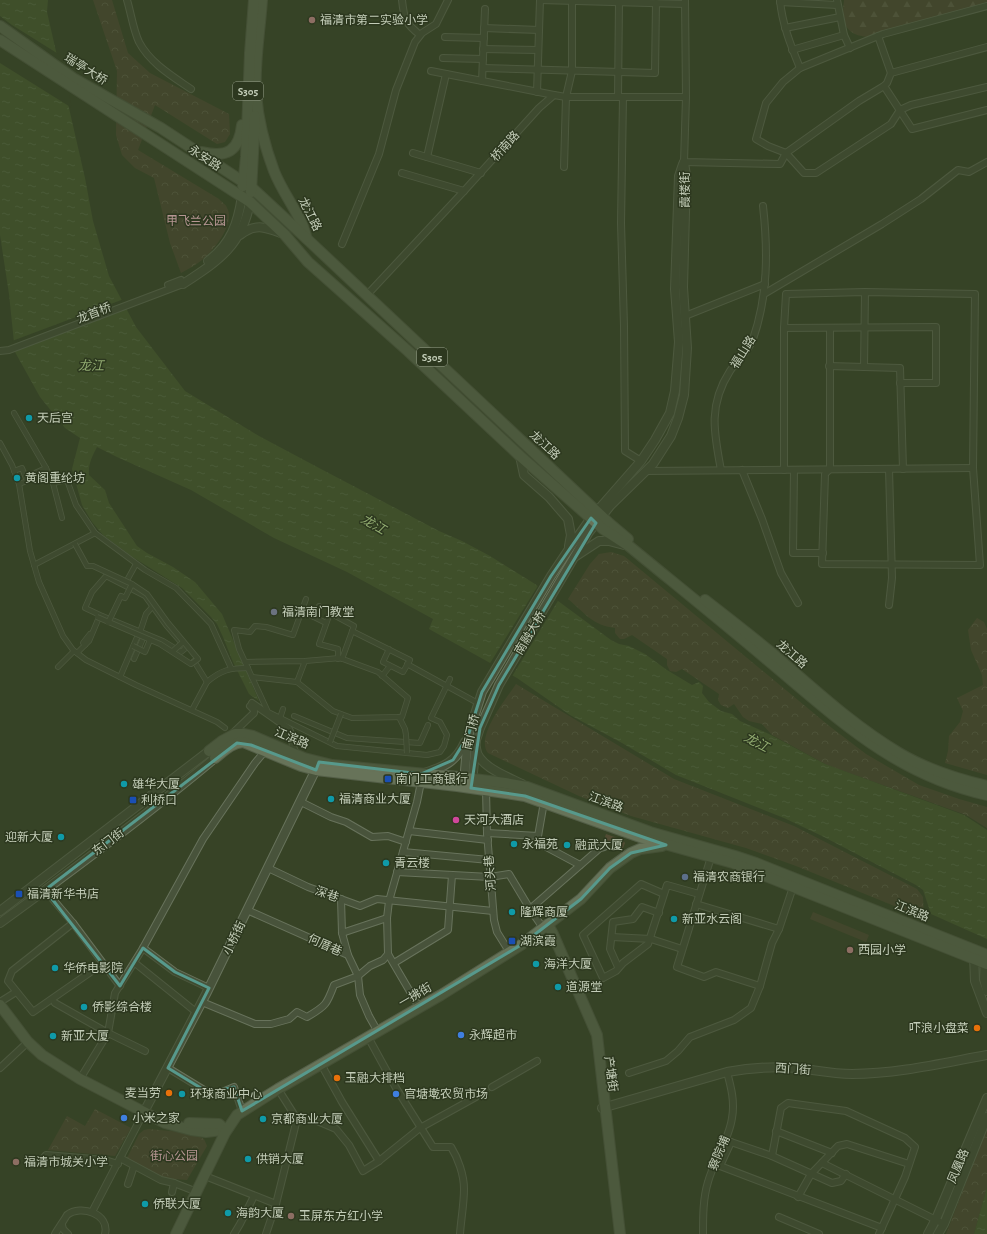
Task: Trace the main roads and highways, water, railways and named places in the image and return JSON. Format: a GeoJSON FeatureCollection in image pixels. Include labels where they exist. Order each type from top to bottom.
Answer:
{"type":"FeatureCollection","features":[{"type":"Feature","properties":{"kind":"main road","name":"S305"},"geometry":{"type":"LineString","coordinates":[[247,184],[247,108],[254,0]]}},
{"type":"Feature","properties":{"kind":"main road","name":"龙江路"},"geometry":{"type":"LineString","coordinates":[[262,0],[256,94],[262,131],[268,154],[283,191],[302,223],[307,239],[367,295],[596,517],[603,529],[629,546],[855,733],[913,770],[958,787],[987,795]]}},
{"type":"Feature","properties":{"kind":"main road","name":"瑞亭大桥"},"geometry":{"type":"LineString","coordinates":[[0,26],[73,78],[161,128]]}},
{"type":"Feature","properties":{"kind":"main road","name":"瑞亭大桥"},"geometry":{"type":"LineString","coordinates":[[0,40],[99,103],[154,141]]}},
{"type":"Feature","properties":{"kind":"main road"},"geometry":{"type":"LineString","coordinates":[[246,199],[256,94]]}},
{"type":"Feature","properties":{"kind":"main road"},"geometry":{"type":"LineString","coordinates":[[194,150],[214,155],[224,154],[231,151],[237,145],[241,135],[242,120],[247,108]]}},
{"type":"Feature","properties":{"kind":"main road","name":"永安路"},"geometry":{"type":"LineString","coordinates":[[161,128],[247,184],[307,239]]}},
{"type":"Feature","properties":{"kind":"main road","name":"永安路"},"geometry":{"type":"LineString","coordinates":[[154,141],[246,199],[285,235]]}},
{"type":"Feature","properties":{"kind":"main road","name":"龙江路"},"geometry":{"type":"LineString","coordinates":[[285,235],[308,262],[408,351],[520,456],[770,652],[850,719],[900,753],[928,767],[968,782],[987,786]]}},
{"type":"Feature","properties":{"kind":"main road","name":"江滨路"},"geometry":{"type":"LineString","coordinates":[[318,766],[253,736],[243,734],[226,733],[212,755],[237,743],[243,742],[301,766],[318,766],[468,783],[505,783],[527,787],[650,832],[720,851],[756,863],[974,955]]}},
{"type":"Feature","properties":{"kind":"main road","name":"江滨路"},"geometry":{"type":"LineString","coordinates":[[468,783],[486,790],[525,796],[643,838],[733,863],[986,959]]}},
{"type":"Feature","properties":{"kind":"main road","name":"一拂街"},"geometry":{"type":"LineString","coordinates":[[172,1234],[205,1176],[225,1131],[242,1111],[378,1032],[510,952],[545,927],[581,898],[610,868],[631,853],[640,849],[666,845]]}},
{"type":"Feature","properties":{"kind":"main road","name":"产塘街"},"geometry":{"type":"LineString","coordinates":[[545,927],[587,1022],[592,1037],[604,1108],[616,1234]]}},
{"type":"Feature","properties":{"kind":"main road"},"geometry":{"type":"LineString","coordinates":[[0,1004],[28,1042],[42,1055],[80,1079],[164,1123],[191,1130],[225,1131]]}},
{"type":"Feature","properties":{"kind":"main road"},"geometry":{"type":"LineString","coordinates":[[604,1108],[620,1234]]}},
{"type":"Feature","properties":{"kind":"main road"},"geometry":{"type":"LineString","coordinates":[[144,1112],[152,1111],[167,1117],[195,1124],[219,1124],[225,1131]]}},
{"type":"Feature","properties":{"kind":"main road"},"geometry":{"type":"LineString","coordinates":[[172,1234],[214,1141],[215,1137],[210,1131]]}},
{"type":"Feature","properties":{"kind":"water","name":"龙江"},"geometry":{"type":"Polygon","coordinates":[[[0,0],[48,0],[47,12],[85,178],[93,221],[109,276],[136,327],[185,391],[259,436],[439,531],[490,556],[535,584],[611,640],[619,644],[629,646],[645,654],[667,670],[692,685],[699,682],[703,686],[702,693],[709,702],[721,711],[732,714],[740,721],[769,734],[825,764],[964,815],[987,830],[987,939],[931,914],[923,890],[916,885],[784,818],[676,775],[622,743],[570,715],[517,678],[429,629],[433,619],[347,572],[274,538],[191,490],[97,447],[90,464],[89,475],[105,490],[109,503],[137,546],[195,582],[222,614],[259,701],[249,694],[233,662],[217,624],[210,616],[182,588],[131,556],[103,535],[92,522],[82,505],[72,469],[80,438],[65,428],[40,397],[15,352],[9,294],[0,235],[0,0]]]}},
{"type":"Feature","properties":{"kind":"water"},"geometry":{"type":"Polygon","coordinates":[[[987,1187],[987,1234],[974,1234],[987,1187]]]}},
{"type":"Feature","properties":{"kind":"tunnel"},"geometry":{"type":"LineString","coordinates":[[476,1097],[492,1087]]}},
{"type":"Feature","properties":{"kind":"place","name":"福清市第二实验小学"},"geometry":{"type":"Point","coordinates":[312,20]}},
{"type":"Feature","properties":{"kind":"place","name":"天后宫"},"geometry":{"type":"Point","coordinates":[29,418]}},
{"type":"Feature","properties":{"kind":"place","name":"黄阁重纶坊"},"geometry":{"type":"Point","coordinates":[17,478]}},
{"type":"Feature","properties":{"kind":"place","name":"福清南门教堂"},"geometry":{"type":"Point","coordinates":[274,612]}},
{"type":"Feature","properties":{"kind":"place","name":"南门工商银行"},"geometry":{"type":"Point","coordinates":[388,779]}},
{"type":"Feature","properties":{"kind":"place","name":"雄华大厦"},"geometry":{"type":"Point","coordinates":[124,784]}},
{"type":"Feature","properties":{"kind":"place","name":"福清商业大厦"},"geometry":{"type":"Point","coordinates":[331,799]}},
{"type":"Feature","properties":{"kind":"place","name":"利桥口"},"geometry":{"type":"Point","coordinates":[133,800]}},
{"type":"Feature","properties":{"kind":"place","name":"天河大酒店"},"geometry":{"type":"Point","coordinates":[456,820]}},
{"type":"Feature","properties":{"kind":"place","name":"迎新大厦"},"geometry":{"type":"Point","coordinates":[61,837]}},
{"type":"Feature","properties":{"kind":"place","name":"永福苑"},"geometry":{"type":"Point","coordinates":[514,844]}},
{"type":"Feature","properties":{"kind":"place","name":"融武大厦"},"geometry":{"type":"Point","coordinates":[567,845]}},
{"type":"Feature","properties":{"kind":"place","name":"青云楼"},"geometry":{"type":"Point","coordinates":[386,863]}},
{"type":"Feature","properties":{"kind":"place","name":"福清农商银行"},"geometry":{"type":"Point","coordinates":[685,877]}},
{"type":"Feature","properties":{"kind":"place","name":"福清新华书店"},"geometry":{"type":"Point","coordinates":[19,894]}},
{"type":"Feature","properties":{"kind":"place","name":"隆辉商厦"},"geometry":{"type":"Point","coordinates":[512,912]}},
{"type":"Feature","properties":{"kind":"place","name":"新亚水云阁"},"geometry":{"type":"Point","coordinates":[674,919]}},
{"type":"Feature","properties":{"kind":"place","name":"湖滨霞"},"geometry":{"type":"Point","coordinates":[512,941]}},
{"type":"Feature","properties":{"kind":"place","name":"西园小学"},"geometry":{"type":"Point","coordinates":[850,950]}},
{"type":"Feature","properties":{"kind":"place","name":"海洋大厦"},"geometry":{"type":"Point","coordinates":[536,964]}},
{"type":"Feature","properties":{"kind":"place","name":"华侨电影院"},"geometry":{"type":"Point","coordinates":[55,968]}},
{"type":"Feature","properties":{"kind":"place","name":"道源堂"},"geometry":{"type":"Point","coordinates":[558,987]}},
{"type":"Feature","properties":{"kind":"place","name":"侨影综合楼"},"geometry":{"type":"Point","coordinates":[84,1007]}},
{"type":"Feature","properties":{"kind":"place","name":"吓浪小盘菜"},"geometry":{"type":"Point","coordinates":[977,1028]}},
{"type":"Feature","properties":{"kind":"place","name":"永辉超市"},"geometry":{"type":"Point","coordinates":[461,1035]}},
{"type":"Feature","properties":{"kind":"place","name":"新亚大厦"},"geometry":{"type":"Point","coordinates":[53,1036]}},
{"type":"Feature","properties":{"kind":"place","name":"玉融大排档"},"geometry":{"type":"Point","coordinates":[337,1078]}},
{"type":"Feature","properties":{"kind":"place","name":"麦当劳"},"geometry":{"type":"Point","coordinates":[169,1093]}},
{"type":"Feature","properties":{"kind":"place","name":"环球商业中心"},"geometry":{"type":"Point","coordinates":[182,1094]}},
{"type":"Feature","properties":{"kind":"place","name":"官塘墘农贸市场"},"geometry":{"type":"Point","coordinates":[396,1094]}},
{"type":"Feature","properties":{"kind":"place","name":"小米之家"},"geometry":{"type":"Point","coordinates":[124,1118]}},
{"type":"Feature","properties":{"kind":"place","name":"京都商业大厦"},"geometry":{"type":"Point","coordinates":[263,1119]}},
{"type":"Feature","properties":{"kind":"place","name":"供销大厦"},"geometry":{"type":"Point","coordinates":[248,1159]}},
{"type":"Feature","properties":{"kind":"place","name":"福清市城关小学"},"geometry":{"type":"Point","coordinates":[16,1162]}},
{"type":"Feature","properties":{"kind":"place","name":"侨联大厦"},"geometry":{"type":"Point","coordinates":[145,1204]}},
{"type":"Feature","properties":{"kind":"place","name":"海韵大厦"},"geometry":{"type":"Point","coordinates":[228,1213]}},
{"type":"Feature","properties":{"kind":"place","name":"玉屏东方红小学"},"geometry":{"type":"Point","coordinates":[291,1216]}},
{"type":"Feature","properties":{"kind":"park label","name":"甲飞兰公园"},"geometry":{"type":"Point","coordinates":[196,221]}},
{"type":"Feature","properties":{"kind":"park label","name":"街心公园"},"geometry":{"type":"Point","coordinates":[174,1156]}}]}
